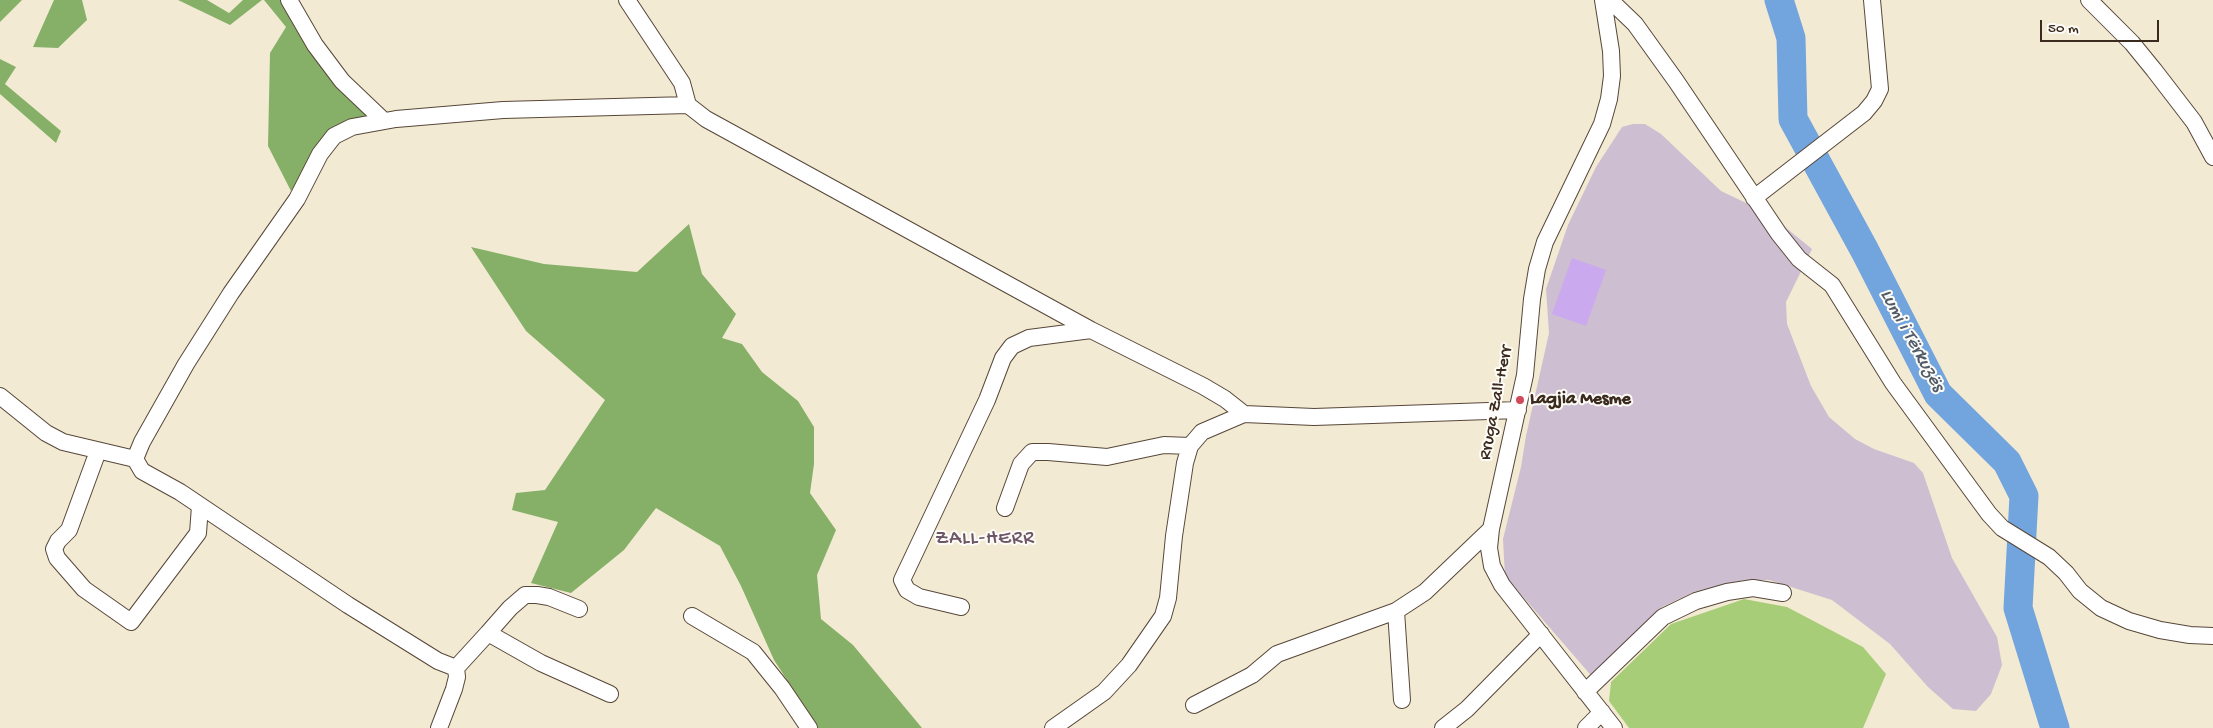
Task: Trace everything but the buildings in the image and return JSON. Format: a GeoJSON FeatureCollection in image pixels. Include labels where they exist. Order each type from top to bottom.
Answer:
{"type":"FeatureCollection","features":[{"type":"Feature","properties":{"kind":"street"},"geometry":{"type":"LineString","coordinates":[[290,0],[315,45],[342,81],[384,121]]}},
{"type":"Feature","properties":{"kind":"street"},"geometry":{"type":"LineString","coordinates":[[627,0],[682,83],[688,105],[706,119],[1091,330],[1225,398],[1244,414]]}},
{"type":"Feature","properties":{"kind":"street","name":"Rruga Zall-Herr"},"geometry":{"type":"LineString","coordinates":[[1602,0],[1612,76],[1609,99],[1602,124],[1545,242],[1537,269],[1532,299],[1526,375],[1491,529],[1489,548],[1492,566],[1502,585],[1614,728]]}},
{"type":"Feature","properties":{"kind":"street"},"geometry":{"type":"LineString","coordinates":[[1610,0],[1635,24],[1676,80],[1754,198],[1798,259],[1832,285],[1893,384],[1977,499],[2002,528],[2049,557],[2066,573],[2080,591],[2101,608],[2129,621],[2160,630],[2190,635],[2213,636]]}},
{"type":"Feature","properties":{"kind":"street"},"geometry":{"type":"LineString","coordinates":[[1754,198],[1864,113],[1874,102],[1880,89],[1872,0]]}},
{"type":"Feature","properties":{"kind":"street"},"geometry":{"type":"LineString","coordinates":[[2089,0],[2132,43],[2149,64],[2194,122],[2213,157]]}},
{"type":"Feature","properties":{"kind":"street"},"geometry":{"type":"LineString","coordinates":[[135,459],[142,442],[186,364],[231,293],[297,199],[320,154],[334,136],[352,127],[384,121],[503,110],[688,105]]}},
{"type":"Feature","properties":{"kind":"street"},"geometry":{"type":"LineString","coordinates":[[961,606],[918,597],[907,590],[902,580],[988,400],[1002,358],[1012,346],[1029,338],[1091,330]]}},
{"type":"Feature","properties":{"kind":"street"},"geometry":{"type":"LineString","coordinates":[[0,396],[46,433],[62,442],[135,459],[142,471],[180,492],[416,648],[456,668]]}},
{"type":"Feature","properties":{"kind":"street"},"geometry":{"type":"LineString","coordinates":[[1053,728],[1104,692],[1129,665],[1163,616],[1168,598],[1174,536],[1185,464],[1190,446],[1202,432],[1244,414],[1314,417],[1518,410]]}},
{"type":"Feature","properties":{"kind":"street"},"geometry":{"type":"LineString","coordinates":[[1004,508],[1021,464],[1032,452],[1108,458],[1164,445],[1190,446]]}},
{"type":"Feature","properties":{"kind":"street"},"geometry":{"type":"LineString","coordinates":[[98,451],[69,530],[58,541],[54,549],[57,558],[84,589],[131,622],[198,533],[200,506]]}},
{"type":"Feature","properties":{"kind":"street"},"geometry":{"type":"LineString","coordinates":[[1194,705],[1252,675],[1277,654],[1396,611],[1425,592],[1491,529]]}},
{"type":"Feature","properties":{"kind":"street"},"geometry":{"type":"LineString","coordinates":[[1585,692],[1663,617],[1696,601],[1727,592],[1753,588],[1783,593]]}},
{"type":"Feature","properties":{"kind":"street"},"geometry":{"type":"LineString","coordinates":[[439,728],[454,689],[457,677],[456,668],[510,608],[525,595],[548,597],[579,610]]}},
{"type":"Feature","properties":{"kind":"street"},"geometry":{"type":"LineString","coordinates":[[1396,611],[1402,700]]}},
{"type":"Feature","properties":{"kind":"street"},"geometry":{"type":"LineString","coordinates":[[692,616],[752,652],[782,688],[809,728]]}},
{"type":"Feature","properties":{"kind":"street"},"geometry":{"type":"LineString","coordinates":[[488,633],[541,663],[610,694]]}},
{"type":"Feature","properties":{"kind":"street"},"geometry":{"type":"LineString","coordinates":[[1443,728],[1467,709],[1541,634]]}},
{"type":"Feature","properties":{"kind":"street"},"geometry":{"type":"LineString","coordinates":[[1586,728],[1602,712]]}},
{"type":"Feature","properties":{"kind":"shaded area"},"geometry":{"type":"Polygon","coordinates":[[[1633,124],[1645,124],[1661,134],[1721,191],[1769,214],[1812,249],[1786,302],[1787,324],[1811,386],[1829,417],[1855,439],[1874,449],[1914,463],[1923,473],[1952,558],[1997,637],[2002,665],[1991,694],[1976,711],[1953,709],[1928,687],[1890,644],[1832,600],[1769,580],[1745,580],[1724,584],[1694,592],[1662,607],[1595,680],[1505,576],[1503,539],[1521,467],[1549,333],[1546,289],[1568,225],[1596,167],[1622,127],[1633,124]]]}},
{"type":"Feature","properties":{"kind":"green space"},"geometry":{"type":"Polygon","coordinates":[[[0,0],[22,0],[0,22],[0,0]]]}},
{"type":"Feature","properties":{"kind":"green space"},"geometry":{"type":"Polygon","coordinates":[[[54,0],[82,0],[87,20],[58,48],[33,47],[54,0]]]}},
{"type":"Feature","properties":{"kind":"green space"},"geometry":{"type":"Polygon","coordinates":[[[178,0],[207,0],[229,13],[243,0],[262,0],[230,25],[178,0]]]}},
{"type":"Feature","properties":{"kind":"green space"},"geometry":{"type":"Polygon","coordinates":[[[264,0],[283,0],[369,116],[332,128],[291,191],[268,146],[270,53],[286,27],[264,0]]]}},
{"type":"Feature","properties":{"kind":"green space"},"geometry":{"type":"Polygon","coordinates":[[[0,59],[16,67],[5,84],[61,131],[56,143],[0,94],[0,59]]]}},
{"type":"Feature","properties":{"kind":"green space"},"geometry":{"type":"Polygon","coordinates":[[[689,224],[702,274],[736,314],[722,338],[742,344],[762,372],[798,401],[814,427],[814,464],[810,493],[836,530],[817,575],[821,619],[853,645],[922,728],[818,728],[774,660],[741,586],[720,546],[656,508],[624,550],[571,593],[531,583],[558,522],[512,510],[516,493],[545,490],[605,400],[526,331],[471,247],[544,264],[637,272],[689,224]]]}},
{"type":"Feature","properties":{"kind":"green space"},"geometry":{"type":"Polygon","coordinates":[[[1744,599],[1787,607],[1863,647],[1886,674],[1863,728],[1629,728],[1609,701],[1611,682],[1671,624],[1744,599]]]}},
{"type":"Feature","properties":{"kind":"waterway","name":"Lumi i Tërkuzës"},"geometry":{"type":"LineString","coordinates":[[1779,0],[1791,38],[1793,119],[1865,251],[1938,394],[2007,462],[2024,496],[2018,608],[2055,728]]}},
{"type":"Feature","properties":{"kind":"place","name":"Lagjia Mesme"},"geometry":{"type":"Point","coordinates":[1520,400]}},
{"type":"Feature","properties":{"kind":"district","name":"ZALL-HERR"},"geometry":{"type":"Point","coordinates":[985,540]}}]}
